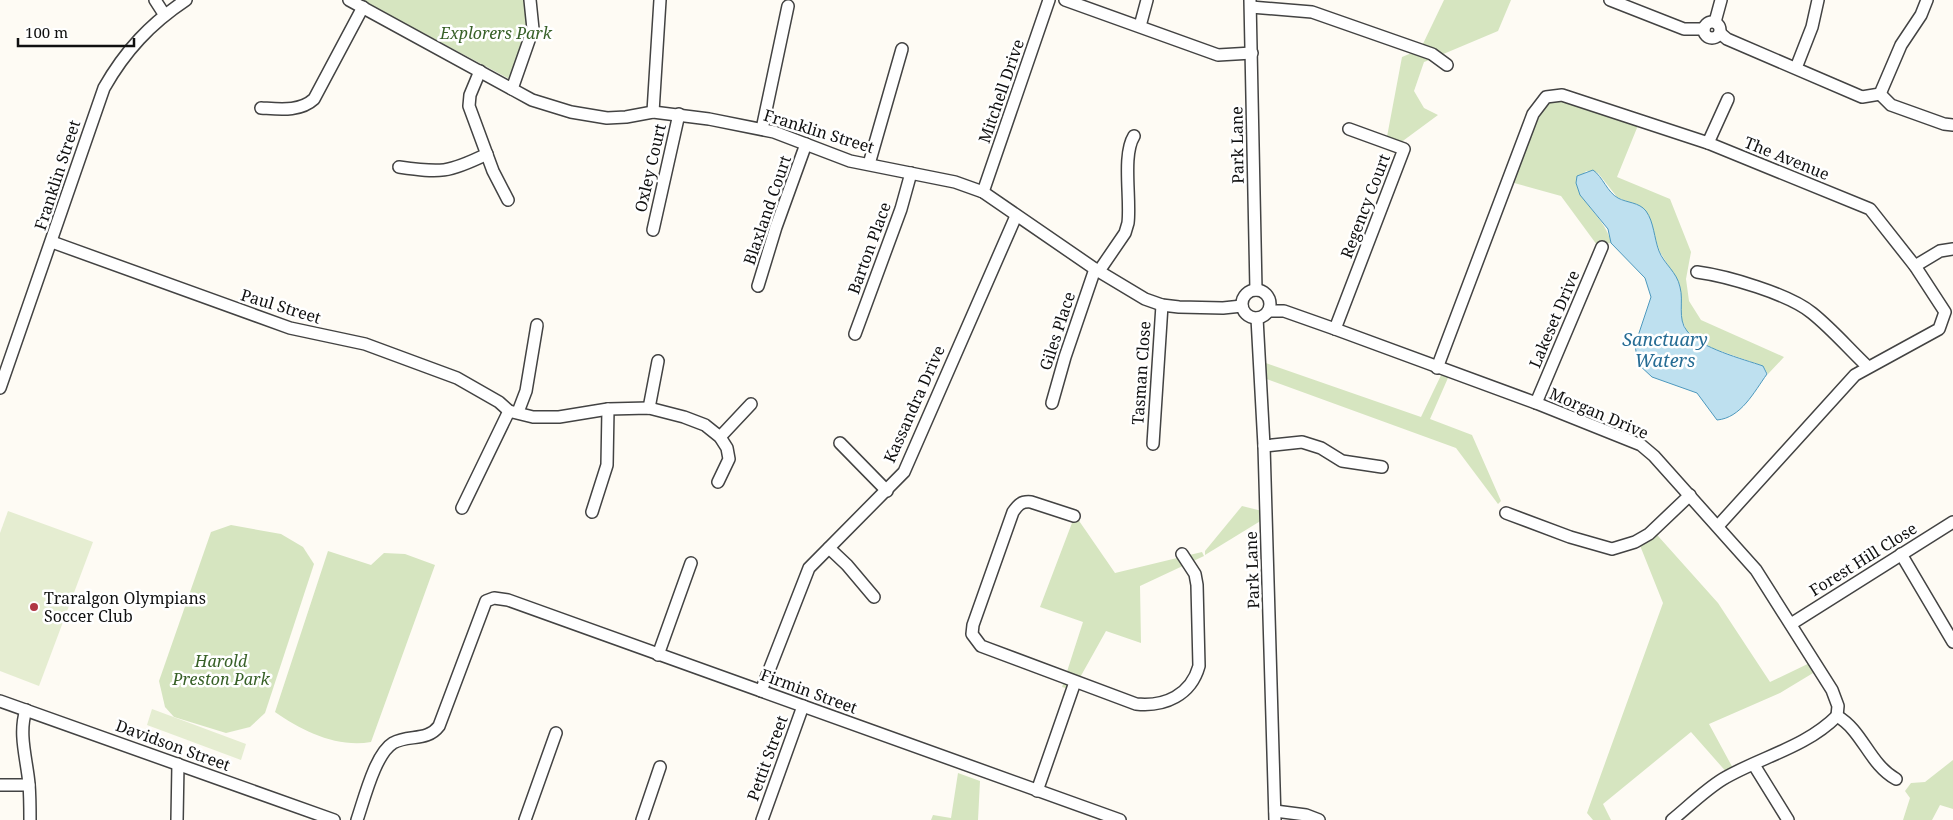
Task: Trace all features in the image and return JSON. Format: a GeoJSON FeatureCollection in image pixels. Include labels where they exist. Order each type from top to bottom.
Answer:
{"type":"FeatureCollection","features":[{"type":"Feature","properties":{"kind":"street"},"geometry":{"type":"LineString","coordinates":[[155,0],[164,14]]}},
{"type":"Feature","properties":{"kind":"street","name":"Franklin Street"},"geometry":{"type":"LineString","coordinates":[[0,388],[104,88],[128,49],[164,14],[186,0]]}},
{"type":"Feature","properties":{"kind":"street","name":"Franklin Street"},"geometry":{"type":"LineString","coordinates":[[349,0],[532,100],[571,112],[607,118],[653,112],[680,114],[762,129],[806,144],[832,156],[955,182],[983,192],[1097,270],[1129,290],[1162,305],[1223,308],[1242,306]]}},
{"type":"Feature","properties":{"kind":"street"},"geometry":{"type":"LineString","coordinates":[[512,89],[533,29],[530,0]]}},
{"type":"Feature","properties":{"kind":"street"},"geometry":{"type":"LineString","coordinates":[[653,112],[660,0]]}},
{"type":"Feature","properties":{"kind":"street","name":"Mitchell Drive"},"geometry":{"type":"LineString","coordinates":[[983,192],[1049,0]]}},
{"type":"Feature","properties":{"kind":"street"},"geometry":{"type":"LineString","coordinates":[[1065,0],[1218,55],[1252,53]]}},
{"type":"Feature","properties":{"kind":"street"},"geometry":{"type":"LineString","coordinates":[[1140,26],[1147,0]]}},
{"type":"Feature","properties":{"kind":"street"},"geometry":{"type":"LineString","coordinates":[[1612,0],[1684,29],[1704,29],[1708,23],[1718,27],[1727,39],[1862,97],[1880,94]]}},
{"type":"Feature","properties":{"kind":"street"},"geometry":{"type":"LineString","coordinates":[[1718,27],[1721,0]]}},
{"type":"Feature","properties":{"kind":"street"},"geometry":{"type":"LineString","coordinates":[[1796,68],[1812,27],[1818,0]]}},
{"type":"Feature","properties":{"kind":"street"},"geometry":{"type":"LineString","coordinates":[[1880,94],[1901,45],[1921,15],[1927,0]]}},
{"type":"Feature","properties":{"kind":"street"},"geometry":{"type":"LineString","coordinates":[[1251,4],[1312,12],[1432,54],[1448,65]]}},
{"type":"Feature","properties":{"kind":"street","name":"Park Lane"},"geometry":{"type":"LineString","coordinates":[[1251,4],[1256,290]]}},
{"type":"Feature","properties":{"kind":"street"},"geometry":{"type":"LineString","coordinates":[[762,129],[788,6]]}},
{"type":"Feature","properties":{"kind":"street"},"geometry":{"type":"LineString","coordinates":[[262,108],[298,108],[308,106],[314,99],[363,7]]}},
{"type":"Feature","properties":{"kind":"street"},"geometry":{"type":"LineString","coordinates":[[869,164],[902,49]]}},
{"type":"Feature","properties":{"kind":"street"},"geometry":{"type":"LineString","coordinates":[[480,71],[470,95],[469,106],[487,154],[508,200]]}},
{"type":"Feature","properties":{"kind":"street"},"geometry":{"type":"LineString","coordinates":[[1880,94],[1891,105],[1944,124],[1953,125]]}},
{"type":"Feature","properties":{"kind":"street","name":"The Avenue"},"geometry":{"type":"LineString","coordinates":[[1437,368],[1533,114],[1546,97],[1562,95],[1708,143],[1870,209],[1915,266],[1945,312],[1939,329],[1855,375],[1718,526]]}},
{"type":"Feature","properties":{"kind":"street"},"geometry":{"type":"LineString","coordinates":[[1708,143],[1728,99]]}},
{"type":"Feature","properties":{"kind":"street","name":"Oxley Court"},"geometry":{"type":"LineString","coordinates":[[653,230],[680,114]]}},
{"type":"Feature","properties":{"kind":"street","name":"Regency Court"},"geometry":{"type":"LineString","coordinates":[[1335,329],[1404,150],[1349,129]]}},
{"type":"Feature","properties":{"kind":"street","name":"Giles Place"},"geometry":{"type":"LineString","coordinates":[[1052,403],[1065,357],[1097,270],[1125,233],[1128,223],[1130,143],[1134,136]]}},
{"type":"Feature","properties":{"kind":"street","name":"Blaxland Court"},"geometry":{"type":"LineString","coordinates":[[758,286],[776,227],[806,144]]}},
{"type":"Feature","properties":{"kind":"street"},"geometry":{"type":"LineString","coordinates":[[399,168],[439,172],[451,170],[487,154]]}},
{"type":"Feature","properties":{"kind":"street","name":"Barton Place"},"geometry":{"type":"LineString","coordinates":[[855,334],[901,209],[910,173]]}},
{"type":"Feature","properties":{"kind":"street","name":"Kassandra Drive"},"geometry":{"type":"LineString","coordinates":[[761,691],[809,568],[904,472],[1016,216]]}},
{"type":"Feature","properties":{"kind":"street","name":"Paul Street"},"geometry":{"type":"LineString","coordinates":[[52,242],[290,328],[365,344],[457,378],[514,411]]}},
{"type":"Feature","properties":{"kind":"street","name":"Lakeset Drive"},"geometry":{"type":"LineString","coordinates":[[1536,403],[1602,247]]}},
{"type":"Feature","properties":{"kind":"street"},"geometry":{"type":"LineString","coordinates":[[1915,266],[1940,251],[1953,249]]}},
{"type":"Feature","properties":{"kind":"street"},"geometry":{"type":"LineString","coordinates":[[1697,272],[1729,277],[1789,300],[1811,312],[1868,367]]}},
{"type":"Feature","properties":{"kind":"street"},"geometry":{"type":"LineString","coordinates":[[1256,290],[1268,297],[1269,311],[1257,318],[1246,314],[1242,306],[1247,293],[1256,290]]}},
{"type":"Feature","properties":{"kind":"street","name":"Morgan Drive"},"geometry":{"type":"LineString","coordinates":[[1268,297],[1284,311]]}},
{"type":"Feature","properties":{"kind":"street","name":"Tasman Close"},"geometry":{"type":"LineString","coordinates":[[1153,444],[1162,305]]}},
{"type":"Feature","properties":{"kind":"street","name":"Morgan Drive"},"geometry":{"type":"LineString","coordinates":[[1269,311],[1284,311],[1335,329],[1536,403],[1641,445],[1654,456],[1690,495],[1756,570],[1836,698],[1837,716]]}},
{"type":"Feature","properties":{"kind":"street","name":"Park Lane"},"geometry":{"type":"LineString","coordinates":[[1257,318],[1264,446],[1275,815]]}},
{"type":"Feature","properties":{"kind":"street"},"geometry":{"type":"LineString","coordinates":[[462,508],[526,391],[537,325]]}},
{"type":"Feature","properties":{"kind":"street"},"geometry":{"type":"LineString","coordinates":[[649,408],[658,360]]}},
{"type":"Feature","properties":{"kind":"street"},"geometry":{"type":"LineString","coordinates":[[720,437],[751,404]]}},
{"type":"Feature","properties":{"kind":"street"},"geometry":{"type":"LineString","coordinates":[[514,411],[533,417],[559,417],[608,409],[649,408],[705,425],[720,437],[727,448],[729,459],[718,482]]}},
{"type":"Feature","properties":{"kind":"street"},"geometry":{"type":"LineString","coordinates":[[592,512],[607,465],[608,409]]}},
{"type":"Feature","properties":{"kind":"street"},"geometry":{"type":"LineString","coordinates":[[1264,446],[1302,442],[1321,448],[1342,461],[1382,467]]}},
{"type":"Feature","properties":{"kind":"street"},"geometry":{"type":"LineString","coordinates":[[840,443],[887,490]]}},
{"type":"Feature","properties":{"kind":"street"},"geometry":{"type":"LineString","coordinates":[[1506,513],[1570,537],[1612,549],[1623,547],[1648,534],[1690,495]]}},
{"type":"Feature","properties":{"kind":"street"},"geometry":{"type":"LineString","coordinates":[[1074,516],[1025,501],[1019,504],[1013,512],[972,634],[974,640],[981,646],[990,651],[1136,704],[1149,706],[1163,704],[1187,688],[1196,678],[1199,666],[1197,586],[1195,574],[1182,554]]}},
{"type":"Feature","properties":{"kind":"street","name":"Forest Hill Close"},"geometry":{"type":"LineString","coordinates":[[1791,624],[1953,522]]}},
{"type":"Feature","properties":{"kind":"street"},"geometry":{"type":"LineString","coordinates":[[829,548],[874,597]]}},
{"type":"Feature","properties":{"kind":"street"},"geometry":{"type":"LineString","coordinates":[[1901,554],[1953,642]]}},
{"type":"Feature","properties":{"kind":"street"},"geometry":{"type":"LineString","coordinates":[[658,655],[691,563]]}},
{"type":"Feature","properties":{"kind":"street","name":"Firmin Street"},"geometry":{"type":"LineString","coordinates":[[357,820],[377,765],[387,749],[394,743],[427,737],[440,726],[486,601],[494,598],[508,600],[1120,820]]}},
{"type":"Feature","properties":{"kind":"street"},"geometry":{"type":"LineString","coordinates":[[1037,791],[1075,682]]}},
{"type":"Feature","properties":{"kind":"street","name":"Davidson Street"},"geometry":{"type":"LineString","coordinates":[[0,701],[331,820]]}},
{"type":"Feature","properties":{"kind":"street","name":"Pettit Street"},"geometry":{"type":"LineString","coordinates":[[762,820],[803,706]]}},
{"type":"Feature","properties":{"kind":"street"},"geometry":{"type":"LineString","coordinates":[[26,710],[23,718],[24,749],[29,785],[30,820]]}},
{"type":"Feature","properties":{"kind":"street"},"geometry":{"type":"LineString","coordinates":[[1672,820],[1722,779],[1754,765],[1820,731],[1837,716],[1850,725],[1884,772],[1896,779]]}},
{"type":"Feature","properties":{"kind":"street"},"geometry":{"type":"LineString","coordinates":[[525,820],[556,733]]}},
{"type":"Feature","properties":{"kind":"street"},"geometry":{"type":"LineString","coordinates":[[178,764],[178,820]]}},
{"type":"Feature","properties":{"kind":"street"},"geometry":{"type":"LineString","coordinates":[[1754,765],[1788,820]]}},
{"type":"Feature","properties":{"kind":"street"},"geometry":{"type":"LineString","coordinates":[[642,820],[660,767]]}},
{"type":"Feature","properties":{"kind":"street"},"geometry":{"type":"LineString","coordinates":[[0,785],[29,785]]}},
{"type":"Feature","properties":{"kind":"street"},"geometry":{"type":"LineString","coordinates":[[1275,815],[1306,815],[1319,820]]}},
{"type":"Feature","properties":{"kind":"green space","name":"Explorers Park"},"geometry":{"type":"Polygon","coordinates":[[[361,0],[529,0],[533,29],[519,84],[361,0]]]}},
{"type":"Feature","properties":{"kind":"green space"},"geometry":{"type":"Polygon","coordinates":[[[1444,0],[1511,0],[1498,31],[1441,55],[1421,48],[1444,0]]]}},
{"type":"Feature","properties":{"kind":"green space"},"geometry":{"type":"Polygon","coordinates":[[[1421,49],[1440,56],[1424,62],[1414,91],[1424,108],[1438,115],[1396,146],[1386,142],[1402,57],[1421,49]]]}},
{"type":"Feature","properties":{"kind":"green space"},"geometry":{"type":"Polygon","coordinates":[[[1562,95],[1639,123],[1617,177],[1670,199],[1691,252],[1686,279],[1689,301],[1701,320],[1784,357],[1768,374],[1763,366],[1712,348],[1687,331],[1681,318],[1680,285],[1660,252],[1645,210],[1617,197],[1598,173],[1586,171],[1576,183],[1584,199],[1600,220],[1611,243],[1597,245],[1561,196],[1507,181],[1546,97],[1562,95]]]}},
{"type":"Feature","properties":{"kind":"green space"},"geometry":{"type":"Polygon","coordinates":[[[1263,362],[1421,417],[1444,369],[1451,371],[1430,419],[1472,435],[1501,501],[1498,504],[1456,448],[1264,378],[1263,362]]]}},
{"type":"Feature","properties":{"kind":"green space"},"geometry":{"type":"Polygon","coordinates":[[[1242,506],[1266,512],[1267,517],[1205,555],[1205,551],[1242,506]]]}},
{"type":"Feature","properties":{"kind":"green space","name":"Traralgon Olympians Soccer Club"},"geometry":{"type":"Polygon","coordinates":[[[8,511],[93,542],[39,686],[0,671],[0,533],[8,511]]]}},
{"type":"Feature","properties":{"kind":"green space"},"geometry":{"type":"Polygon","coordinates":[[[1075,515],[1115,573],[1202,552],[1204,556],[1140,586],[1141,643],[1106,631],[1073,690],[1062,687],[1083,622],[1040,607],[1075,515]]]}},
{"type":"Feature","properties":{"kind":"green space","name":"Harold Preston Park"},"geometry":{"type":"Polygon","coordinates":[[[231,525],[281,534],[303,547],[314,564],[265,713],[250,727],[226,733],[174,717],[165,707],[159,681],[211,532],[231,525]]]}},
{"type":"Feature","properties":{"kind":"green space"},"geometry":{"type":"Polygon","coordinates":[[[1650,527],[1718,603],[1770,682],[1818,659],[1823,667],[1780,693],[1709,724],[1735,772],[1729,775],[1691,732],[1603,804],[1611,820],[1593,820],[1587,813],[1663,603],[1637,538],[1650,527]]]}},
{"type":"Feature","properties":{"kind":"green space"},"geometry":{"type":"Polygon","coordinates":[[[328,551],[371,565],[384,553],[405,554],[435,565],[371,742],[345,743],[320,736],[297,726],[275,712],[328,551]]]}},
{"type":"Feature","properties":{"kind":"green space"},"geometry":{"type":"Polygon","coordinates":[[[152,709],[246,744],[241,760],[147,725],[152,709]]]}},
{"type":"Feature","properties":{"kind":"green space"},"geometry":{"type":"Polygon","coordinates":[[[1953,760],[1953,809],[1940,805],[1932,820],[1903,820],[1910,798],[1905,791],[1911,783],[1925,782],[1953,760]]]}},
{"type":"Feature","properties":{"kind":"green space"},"geometry":{"type":"Polygon","coordinates":[[[958,773],[980,781],[978,820],[931,820],[933,815],[951,818],[958,773]]]}},
{"type":"Feature","properties":{"kind":"water","name":"Sanctuary Waters"},"geometry":{"type":"Polygon","coordinates":[[[1593,170],[1600,176],[1614,195],[1640,206],[1649,215],[1659,251],[1678,282],[1681,292],[1682,321],[1687,331],[1711,348],[1763,366],[1767,374],[1752,396],[1740,409],[1726,418],[1717,420],[1697,393],[1652,377],[1638,364],[1635,345],[1651,297],[1645,278],[1611,243],[1608,229],[1580,195],[1576,183],[1577,176],[1593,170]]]}},
{"type":"Feature","properties":{"kind":"place","name":"Traralgon Olympians Soccer Club"},"geometry":{"type":"Point","coordinates":[34,607]}}]}
